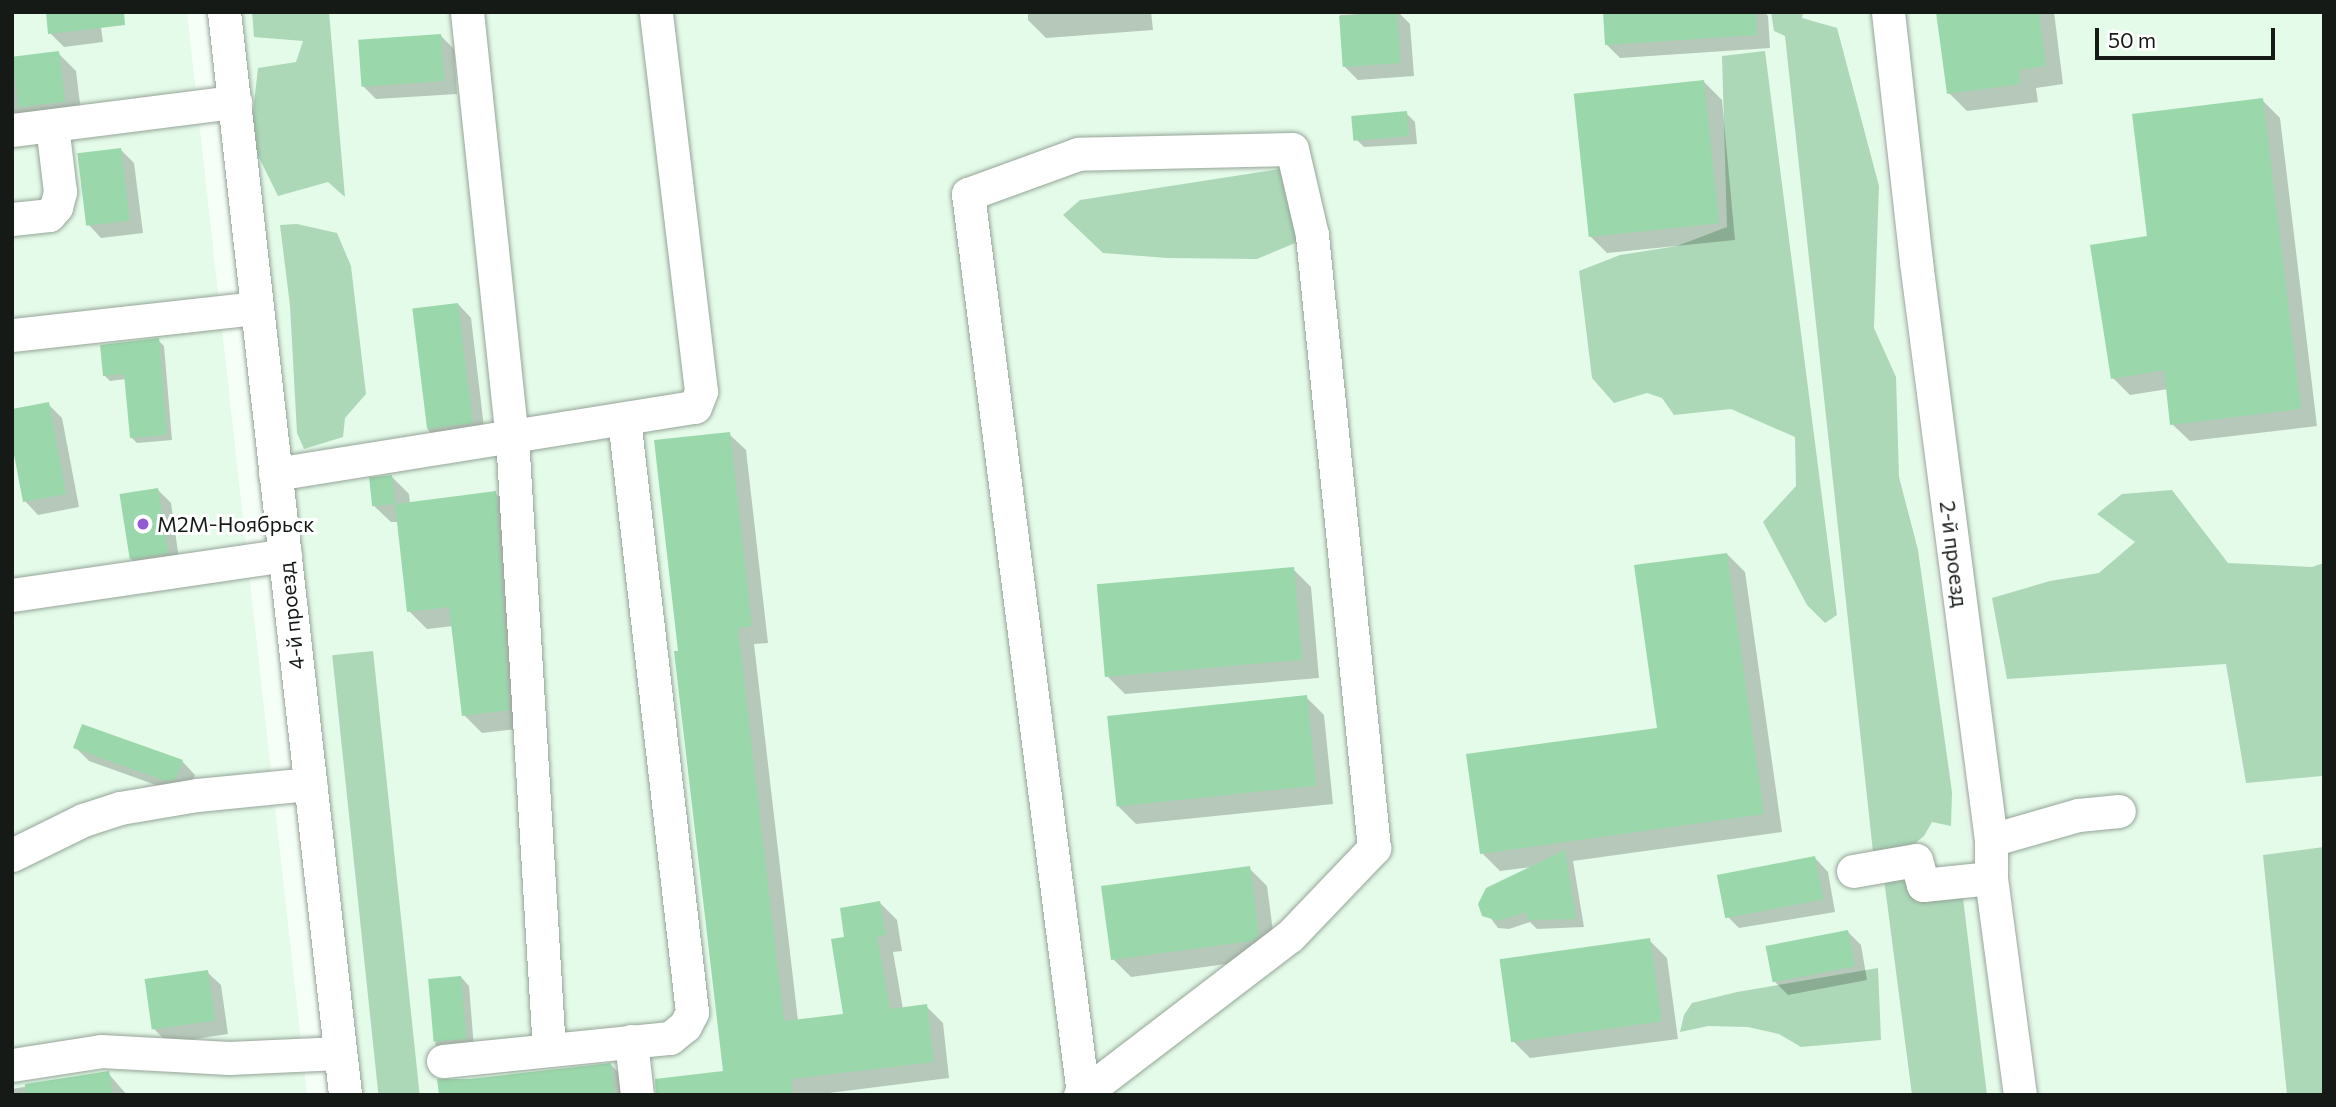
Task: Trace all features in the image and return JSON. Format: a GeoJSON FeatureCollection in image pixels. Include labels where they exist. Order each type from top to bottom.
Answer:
{"type":"FeatureCollection","features":[{"type":"Feature","properties":{"kind":"street","name":"4-й проезд"},"geometry":{"type":"LineString","coordinates":[[224,12],[345,1095]]}},
{"type":"Feature","properties":{"kind":"street"},"geometry":{"type":"LineString","coordinates":[[467,12],[512,437],[549,1050]]}},
{"type":"Feature","properties":{"kind":"street"},"geometry":{"type":"LineString","coordinates":[[275,474],[695,407],[701,391],[656,12]]}},
{"type":"Feature","properties":{"kind":"street","name":"2-й проезд"},"geometry":{"type":"LineString","coordinates":[[1888,12],[1916,262],[1991,840],[1991,878],[2020,1095]]}},
{"type":"Feature","properties":{"kind":"street"},"geometry":{"type":"LineString","coordinates":[[12,130],[235,102]]}},
{"type":"Feature","properties":{"kind":"street"},"geometry":{"type":"LineString","coordinates":[[12,219],[49,215],[56,207],[60,192],[52,125]]}},
{"type":"Feature","properties":{"kind":"street"},"geometry":{"type":"LineString","coordinates":[[1292,149],[1312,235],[1374,848],[1290,936],[1082,1094],[968,194],[1078,155],[1292,149]]}},
{"type":"Feature","properties":{"kind":"street"},"geometry":{"type":"LineString","coordinates":[[12,335],[257,308]]}},
{"type":"Feature","properties":{"kind":"street"},"geometry":{"type":"LineString","coordinates":[[443,1061],[670,1038],[685,1026],[692,1012],[624,419]]}},
{"type":"Feature","properties":{"kind":"street"},"geometry":{"type":"LineString","coordinates":[[12,595],[285,555]]}},
{"type":"Feature","properties":{"kind":"street"},"geometry":{"type":"LineString","coordinates":[[12,855],[83,820],[120,808],[197,795],[310,784]]}},
{"type":"Feature","properties":{"kind":"street"},"geometry":{"type":"LineString","coordinates":[[1991,840],[2078,815],[2119,811]]}},
{"type":"Feature","properties":{"kind":"street"},"geometry":{"type":"LineString","coordinates":[[1853,872],[1916,860],[1923,885],[1991,878]]}},
{"type":"Feature","properties":{"kind":"street"},"geometry":{"type":"LineString","coordinates":[[632,1041],[636,1095]]}},
{"type":"Feature","properties":{"kind":"street"},"geometry":{"type":"LineString","coordinates":[[12,1065],[101,1051],[229,1058],[340,1053]]}},
{"type":"Feature","properties":{"kind":"shaded area"},"geometry":{"type":"Polygon","coordinates":[[[12,12],[187,12],[307,1095],[12,1095],[12,12]]]}},
{"type":"Feature","properties":{"kind":"shaded area"},"geometry":{"type":"Polygon","coordinates":[[[229,12],[1873,12],[1880,123],[2002,1095],[352,1095],[229,12]]]}},
{"type":"Feature","properties":{"kind":"shaded area"},"geometry":{"type":"Polygon","coordinates":[[[1899,12],[2324,12],[2324,1095],[2040,1095],[1899,12]]]}},
{"type":"Feature","properties":{"kind":"green space"},"geometry":{"type":"Polygon","coordinates":[[[252,12],[329,12],[345,197],[328,182],[278,196],[250,139],[258,68],[296,62],[303,41],[254,37],[252,12]]]}},
{"type":"Feature","properties":{"kind":"green space"},"geometry":{"type":"Polygon","coordinates":[[[1771,12],[1803,12],[1802,18],[1837,28],[1879,186],[1874,328],[1896,377],[1899,477],[1918,550],[1952,792],[1951,826],[1932,822],[1924,836],[1908,849],[1873,852],[1785,36],[1774,31],[1771,12]]]}},
{"type":"Feature","properties":{"kind":"green space"},"geometry":{"type":"Polygon","coordinates":[[[1765,51],[1837,615],[1825,623],[1807,605],[1763,522],[1796,486],[1795,437],[1731,409],[1674,415],[1662,398],[1647,393],[1614,403],[1592,378],[1579,271],[1620,255],[1677,246],[1727,227],[1722,56],[1765,51]]]}},
{"type":"Feature","properties":{"kind":"green space"},"geometry":{"type":"Polygon","coordinates":[[[1280,169],[1300,241],[1257,259],[1167,258],[1103,253],[1063,215],[1080,200],[1280,169]]]}},
{"type":"Feature","properties":{"kind":"green space"},"geometry":{"type":"Polygon","coordinates":[[[297,224],[337,233],[351,266],[366,394],[345,418],[343,437],[304,449],[297,433],[290,306],[280,225],[297,224]]]}},
{"type":"Feature","properties":{"kind":"green space"},"geometry":{"type":"Polygon","coordinates":[[[2172,490],[2228,563],[2312,567],[2324,563],[2324,785],[2322,776],[2246,783],[2226,664],[2007,679],[1992,598],[2050,581],[2099,573],[2135,542],[2097,514],[2122,494],[2172,490]]]}},
{"type":"Feature","properties":{"kind":"green space"},"geometry":{"type":"Polygon","coordinates":[[[373,651],[420,1095],[378,1095],[332,655],[373,651]]]}},
{"type":"Feature","properties":{"kind":"green space"},"geometry":{"type":"Polygon","coordinates":[[[2324,847],[2324,1095],[2287,1095],[2263,855],[2324,847]]]}},
{"type":"Feature","properties":{"kind":"green space"},"geometry":{"type":"Polygon","coordinates":[[[1896,871],[1936,893],[1963,898],[1987,1095],[1912,1095],[1884,879],[1896,871]]]}},
{"type":"Feature","properties":{"kind":"green space"},"geometry":{"type":"Polygon","coordinates":[[[1878,968],[1881,1040],[1801,1047],[1779,1034],[1748,1027],[1708,1026],[1680,1032],[1684,1015],[1692,1003],[1737,992],[1878,968]]]}},
{"type":"Feature","properties":{"kind":"building"},"geometry":{"type":"Polygon","coordinates":[[[46,12],[124,12],[125,25],[48,34],[46,12]]]}},
{"type":"Feature","properties":{"kind":"building"},"geometry":{"type":"Polygon","coordinates":[[[1397,12],[1401,63],[1343,67],[1339,16],[1397,12]]]}},
{"type":"Feature","properties":{"kind":"building"},"geometry":{"type":"Polygon","coordinates":[[[1603,12],[1756,12],[1757,35],[1605,45],[1603,12]]]}},
{"type":"Feature","properties":{"kind":"building"},"geometry":{"type":"Polygon","coordinates":[[[1936,12],[2039,12],[2046,66],[2019,70],[2021,84],[1947,94],[1936,12]]]}},
{"type":"Feature","properties":{"kind":"building"},"geometry":{"type":"Polygon","coordinates":[[[441,34],[444,81],[361,87],[358,40],[441,34]]]}},
{"type":"Feature","properties":{"kind":"building"},"geometry":{"type":"Polygon","coordinates":[[[59,51],[65,102],[19,107],[12,57],[59,51]]]}},
{"type":"Feature","properties":{"kind":"building"},"geometry":{"type":"Polygon","coordinates":[[[1704,80],[1719,223],[1589,237],[1574,94],[1704,80]]]}},
{"type":"Feature","properties":{"kind":"building"},"geometry":{"type":"Polygon","coordinates":[[[2263,98],[2301,409],[2170,425],[2164,370],[2111,379],[2090,245],[2147,236],[2132,114],[2263,98]]]}},
{"type":"Feature","properties":{"kind":"building"},"geometry":{"type":"Polygon","coordinates":[[[1407,111],[1409,136],[1353,141],[1351,116],[1407,111]]]}},
{"type":"Feature","properties":{"kind":"building"},"geometry":{"type":"Polygon","coordinates":[[[121,148],[130,220],[86,226],[77,153],[121,148]]]}},
{"type":"Feature","properties":{"kind":"building"},"geometry":{"type":"Polygon","coordinates":[[[458,303],[473,423],[427,429],[412,309],[458,303]]]}},
{"type":"Feature","properties":{"kind":"building"},"geometry":{"type":"Polygon","coordinates":[[[159,338],[167,435],[130,438],[124,374],[103,376],[100,345],[159,338]]]}},
{"type":"Feature","properties":{"kind":"building"},"geometry":{"type":"Polygon","coordinates":[[[49,402],[66,494],[23,502],[12,444],[12,409],[49,402]]]}},
{"type":"Feature","properties":{"kind":"building"},"geometry":{"type":"Polygon","coordinates":[[[730,432],[752,626],[738,628],[784,1021],[843,1014],[831,939],[844,937],[840,908],[880,901],[886,935],[877,936],[890,1009],[927,1004],[934,1062],[791,1079],[793,1095],[656,1095],[655,1079],[723,1071],[674,651],[678,651],[654,440],[730,432]]]}},
{"type":"Feature","properties":{"kind":"building"},"geometry":{"type":"Polygon","coordinates":[[[392,475],[395,504],[372,506],[369,477],[392,475]]]}},
{"type":"Feature","properties":{"kind":"building","name":"М2М-Ноябрьск"},"geometry":{"type":"Polygon","coordinates":[[[158,488],[168,553],[130,559],[119,494],[158,488]]]}},
{"type":"Feature","properties":{"kind":"building"},"geometry":{"type":"Polygon","coordinates":[[[496,491],[509,710],[462,716],[449,607],[407,612],[395,504],[496,491]]]}},
{"type":"Feature","properties":{"kind":"building"},"geometry":{"type":"Polygon","coordinates":[[[1727,553],[1764,814],[1480,854],[1466,754],[1657,728],[1634,565],[1727,553]]]}},
{"type":"Feature","properties":{"kind":"building"},"geometry":{"type":"Polygon","coordinates":[[[1294,567],[1302,660],[1105,677],[1097,584],[1294,567]]]}},
{"type":"Feature","properties":{"kind":"building"},"geometry":{"type":"Polygon","coordinates":[[[1307,695],[1317,786],[1117,807],[1107,716],[1307,695]]]}},
{"type":"Feature","properties":{"kind":"building"},"geometry":{"type":"Polygon","coordinates":[[[82,724],[183,760],[176,779],[166,781],[73,748],[82,724]]]}},
{"type":"Feature","properties":{"kind":"building"},"geometry":{"type":"Polygon","coordinates":[[[1565,850],[1576,919],[1527,920],[1526,912],[1499,921],[1482,916],[1478,904],[1486,888],[1565,850]]]}},
{"type":"Feature","properties":{"kind":"building"},"geometry":{"type":"Polygon","coordinates":[[[1815,856],[1823,899],[1725,918],[1717,875],[1815,856]]]}},
{"type":"Feature","properties":{"kind":"building"},"geometry":{"type":"Polygon","coordinates":[[[1250,866],[1259,935],[1252,941],[1111,960],[1101,886],[1250,866]]]}},
{"type":"Feature","properties":{"kind":"building"},"geometry":{"type":"Polygon","coordinates":[[[1848,930],[1855,966],[1773,982],[1766,946],[1848,930]]]}},
{"type":"Feature","properties":{"kind":"building"},"geometry":{"type":"Polygon","coordinates":[[[1650,938],[1662,1021],[1511,1042],[1499,959],[1650,938]]]}},
{"type":"Feature","properties":{"kind":"building"},"geometry":{"type":"Polygon","coordinates":[[[208,970],[215,1021],[152,1029],[145,979],[208,970]]]}},
{"type":"Feature","properties":{"kind":"building"},"geometry":{"type":"Polygon","coordinates":[[[461,976],[466,1039],[434,1042],[428,979],[461,976]]]}},
{"type":"Feature","properties":{"kind":"building"},"geometry":{"type":"Polygon","coordinates":[[[611,1063],[615,1095],[439,1095],[437,1079],[469,1079],[611,1063]]]}},
{"type":"Feature","properties":{"kind":"building"},"geometry":{"type":"Polygon","coordinates":[[[109,1071],[113,1095],[26,1095],[25,1084],[109,1071]]]}},
{"type":"Feature","properties":{"kind":"place","name":"М2М-Ноябрьск"},"geometry":{"type":"Point","coordinates":[143,524]}}]}
